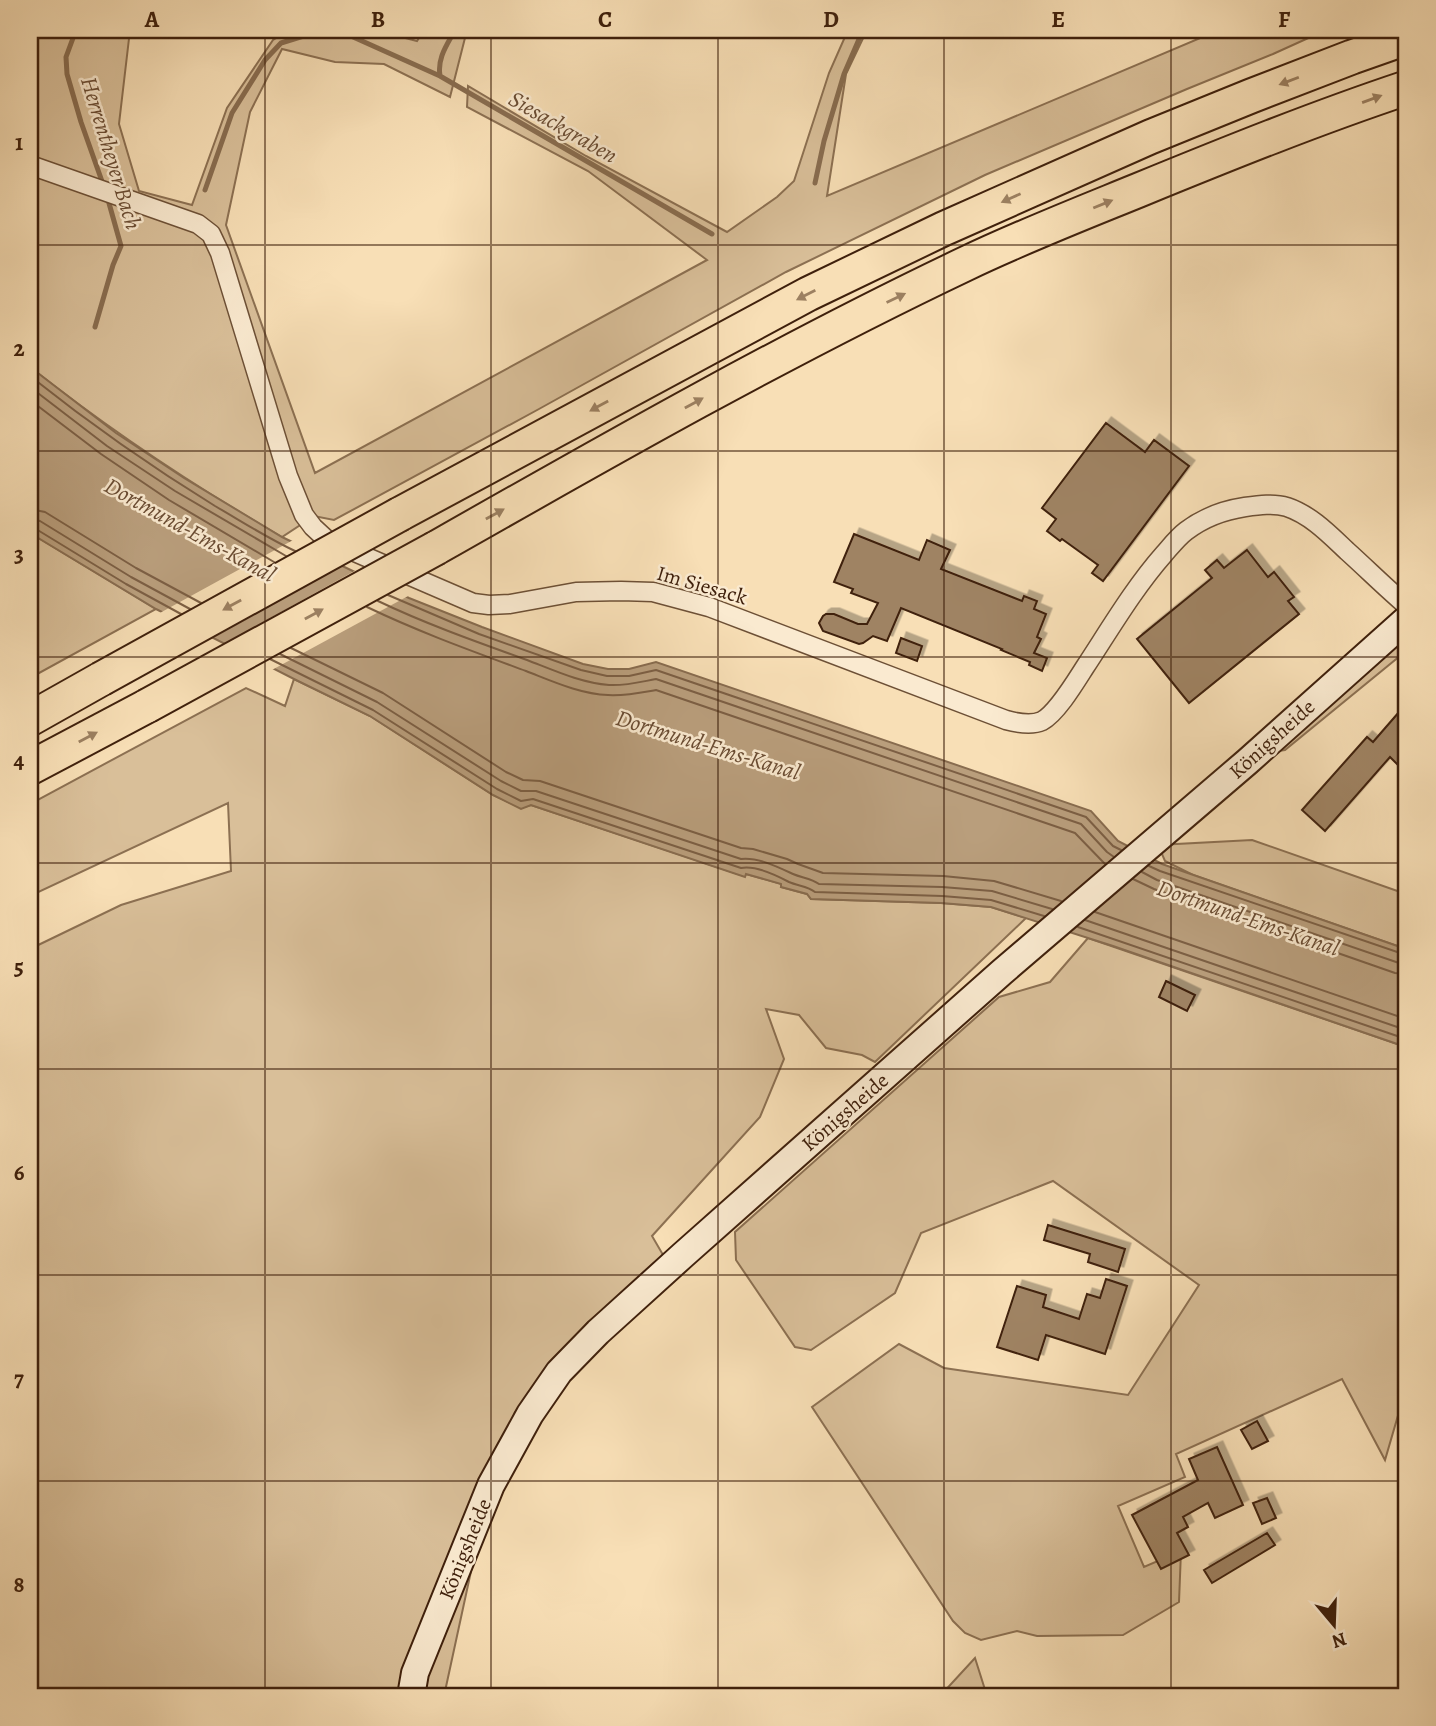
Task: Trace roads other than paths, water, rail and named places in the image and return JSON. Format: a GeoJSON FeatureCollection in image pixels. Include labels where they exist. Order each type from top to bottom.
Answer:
{"type":"FeatureCollection","features":[{"type":"Feature","properties":{"kind":"highway"},"geometry":{"type":"LineString","coordinates":[[30,719],[400,514],[808,294],[943,229],[1150,137],[1276,86],[1406,38]]}},
{"type":"Feature","properties":{"kind":"highway"},"geometry":{"type":"LineString","coordinates":[[30,768],[827,332],[967,263],[1089,210],[1194,167],[1406,88]]}},
{"type":"Feature","properties":{"kind":"main road","name":"Königsheide"},"geometry":{"type":"LineString","coordinates":[[411,1696],[415,1673],[491,1485],[530,1414],[559,1372],[598,1332],[683,1255],[1406,620]]}},
{"type":"Feature","properties":{"kind":"street","name":"Im Siesack"},"geometry":{"type":"LineString","coordinates":[[30,165],[198,224],[211,234],[220,253],[288,476],[304,515],[327,540],[473,603],[510,604],[576,592],[653,592],[709,607],[1006,720],[1032,724],[1043,720],[1054,710],[1076,682],[1149,571],[1170,547],[1187,530],[1228,510],[1271,505],[1287,507],[1301,514],[1321,528],[1406,605]]}},
{"type":"Feature","properties":{"kind":"water","name":"Dortmund-Ems-Kanal"},"geometry":{"type":"Polygon","coordinates":[[[30,367],[116,433],[184,478],[282,537],[409,598],[583,664],[608,669],[629,669],[656,662],[1091,811],[1118,841],[1162,864],[1406,949],[1406,1047],[991,907],[811,899],[807,894],[781,887],[781,884],[746,874],[745,877],[531,805],[521,809],[493,795],[370,716],[156,609],[30,533],[30,367]]]}},
{"type":"Feature","properties":{"kind":"waterway","name":"Herrentheyer Bach"},"geometry":{"type":"LineString","coordinates":[[76,30],[66,57],[67,74],[104,187]]}},
{"type":"Feature","properties":{"kind":"waterway"},"geometry":{"type":"LineString","coordinates":[[205,190],[232,113],[265,60],[281,43],[323,30]]}},
{"type":"Feature","properties":{"kind":"waterway"},"geometry":{"type":"LineString","coordinates":[[329,30],[342,32],[440,76]]}},
{"type":"Feature","properties":{"kind":"waterway","name":"Siesackgraben"},"geometry":{"type":"LineString","coordinates":[[455,30],[441,57],[440,76],[712,234]]}},
{"type":"Feature","properties":{"kind":"waterway"},"geometry":{"type":"LineString","coordinates":[[815,183],[824,141],[844,74],[863,30]]}},
{"type":"Feature","properties":{"kind":"waterway","name":"Herrentheyer Bach"},"geometry":{"type":"LineString","coordinates":[[95,327],[121,246],[107,196]]}}]}
